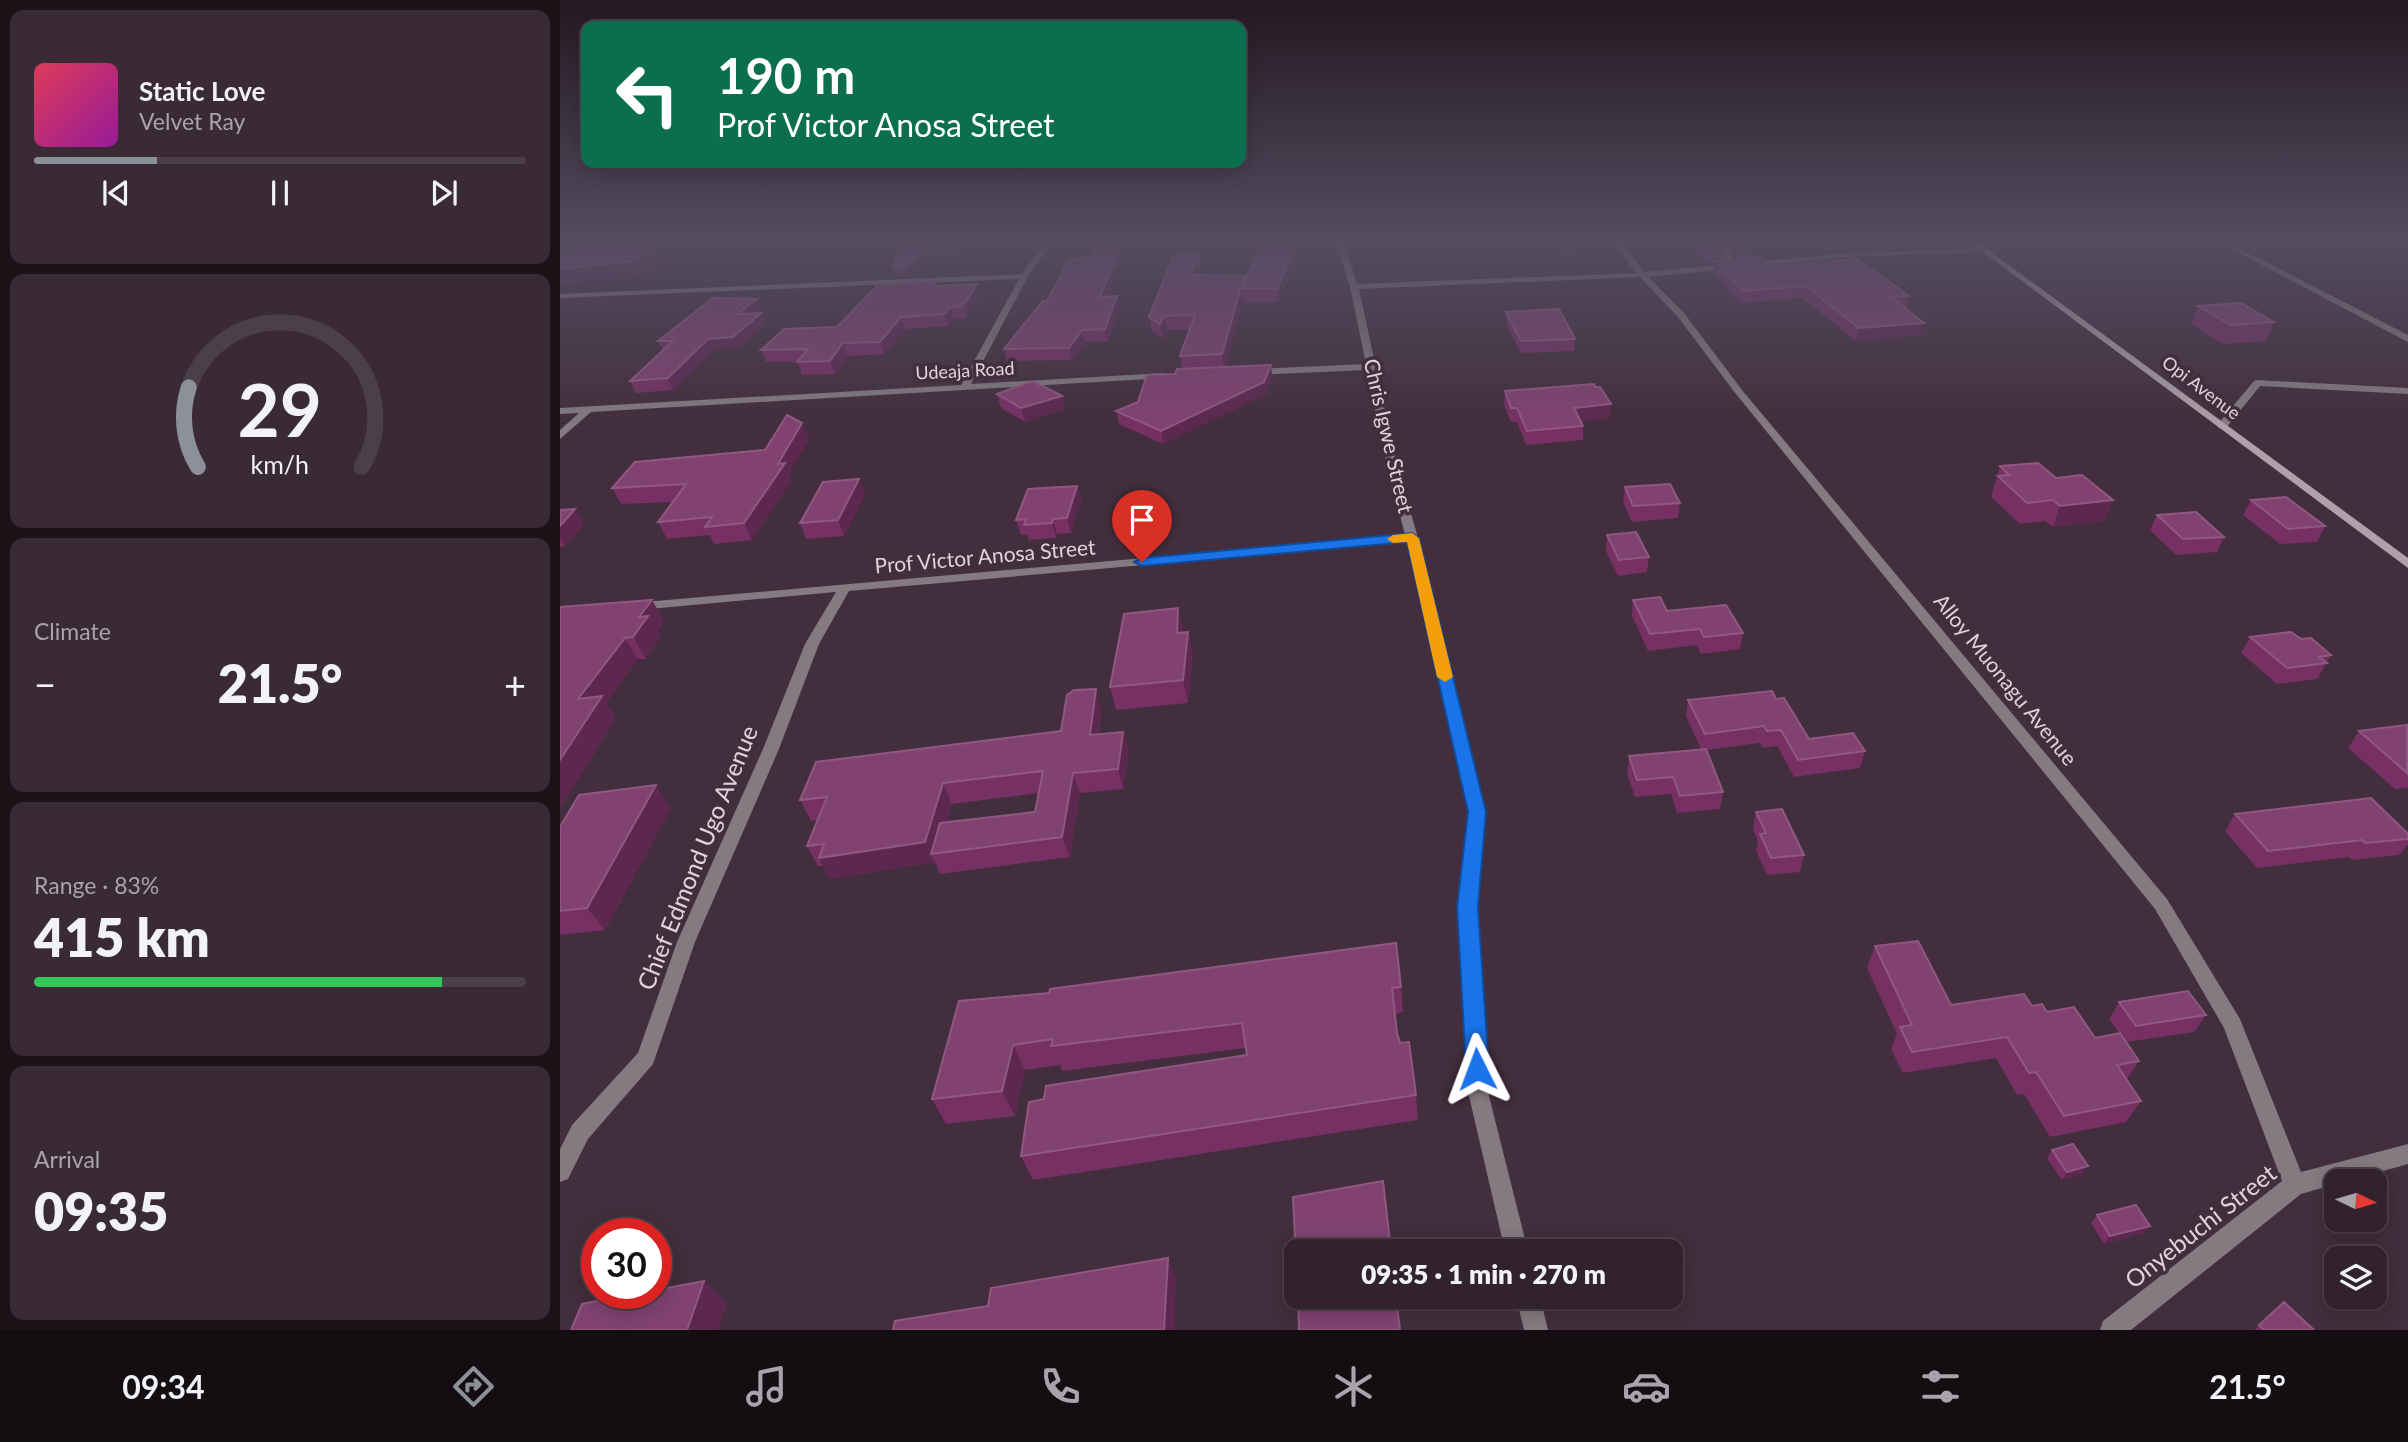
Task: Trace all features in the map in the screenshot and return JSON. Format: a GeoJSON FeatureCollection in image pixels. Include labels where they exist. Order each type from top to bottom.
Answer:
{"type":"FeatureCollection","features":[{"type":"Feature","properties":{"kind":"street"},"geometry":{"type":"LineString","coordinates":[[965,386],[1009,303]]}},
{"type":"Feature","properties":{"kind":"street","name":"Chris Igwe Street"},"geometry":{"type":"LineString","coordinates":[[1358,303],[1390,457],[1477,812],[1468,907],[1479,1096],[1514,1239]]}},
{"type":"Feature","properties":{"kind":"street","name":"Alloy Muonagu Avenue"},"geometry":{"type":"LineString","coordinates":[[1669,303],[2161,905],[2233,1025],[2295,1185]]}},
{"type":"Feature","properties":{"kind":"street","name":"Opi Avenue"},"geometry":{"type":"LineString","coordinates":[[2056,303],[2408,564]]}},
{"type":"Feature","properties":{"kind":"street"},"geometry":{"type":"LineString","coordinates":[[2339,303],[2408,339]]}},
{"type":"Feature","properties":{"kind":"street"},"geometry":{"type":"LineString","coordinates":[[1236,373],[1372,367]]}},
{"type":"Feature","properties":{"kind":"street","name":"Udeaja Road"},"geometry":{"type":"LineString","coordinates":[[560,411],[1181,375]]}},
{"type":"Feature","properties":{"kind":"street"},"geometry":{"type":"LineString","coordinates":[[2222,426],[2257,383],[2408,391]]}},
{"type":"Feature","properties":{"kind":"street"},"geometry":{"type":"LineString","coordinates":[[560,436],[588,410]]}},
{"type":"Feature","properties":{"kind":"street","name":"Prof Victor Anosa Street"},"geometry":{"type":"LineString","coordinates":[[628,607],[1412,538]]}},
{"type":"Feature","properties":{"kind":"street","name":"Chief Edmond Ugo Avenue"},"geometry":{"type":"LineString","coordinates":[[560,1171],[580,1132],[646,1058],[686,942],[771,749],[812,644],[844,589]]}},
{"type":"Feature","properties":{"kind":"street","name":"Onyebuchi Street"},"geometry":{"type":"LineString","coordinates":[[2112,1330],[2295,1185],[2408,1154]]}},
{"type":"Feature","properties":{"kind":"street"},"geometry":{"type":"LineString","coordinates":[[1531,1309],[1536,1330]]}},
{"type":"Feature","properties":{"kind":"building"},"geometry":{"type":"Polygon","coordinates":[[[707,303],[752,303],[737,314],[761,313],[733,337],[708,339],[668,378],[630,381],[673,341],[658,341],[707,303]]]}},
{"type":"Feature","properties":{"kind":"building"},"geometry":{"type":"Polygon","coordinates":[[[860,303],[965,303],[963,306],[950,307],[944,314],[901,317],[880,342],[843,343],[830,361],[797,362],[808,349],[761,350],[784,329],[837,327],[860,303]]]}},
{"type":"Feature","properties":{"kind":"building"},"geometry":{"type":"Polygon","coordinates":[[[1041,303],[1114,303],[1105,329],[1082,330],[1069,348],[1004,349],[1041,303]]]}},
{"type":"Feature","properties":{"kind":"building"},"geometry":{"type":"Polygon","coordinates":[[[1155,303],[1237,303],[1222,354],[1180,356],[1195,315],[1164,316],[1160,324],[1149,317],[1155,303]]]}},
{"type":"Feature","properties":{"kind":"building"},"geometry":{"type":"Polygon","coordinates":[[[1828,303],[1899,303],[1924,323],[1859,328],[1828,303]]]}},
{"type":"Feature","properties":{"kind":"building"},"geometry":{"type":"Polygon","coordinates":[[[2241,303],[2274,322],[2231,325],[2198,306],[2241,303]]]}},
{"type":"Feature","properties":{"kind":"building"},"geometry":{"type":"Polygon","coordinates":[[[1559,309],[1575,339],[1521,341],[1506,312],[1559,309]]]}},
{"type":"Feature","properties":{"kind":"building"},"geometry":{"type":"Polygon","coordinates":[[[1271,365],[1264,382],[1161,431],[1116,411],[1138,402],[1147,375],[1175,374],[1177,369],[1271,365]]]}},
{"type":"Feature","properties":{"kind":"building"},"geometry":{"type":"Polygon","coordinates":[[[1033,381],[1062,396],[1021,408],[997,394],[1033,381]]]}},
{"type":"Feature","properties":{"kind":"building"},"geometry":{"type":"Polygon","coordinates":[[[1594,384],[1595,387],[1600,387],[1611,404],[1574,408],[1583,426],[1527,431],[1517,408],[1511,408],[1505,391],[1594,384]]]}},
{"type":"Feature","properties":{"kind":"building"},"geometry":{"type":"Polygon","coordinates":[[[787,415],[802,423],[778,464],[785,463],[744,523],[705,527],[712,517],[658,522],[686,484],[612,488],[635,462],[765,450],[787,415]]]}},
{"type":"Feature","properties":{"kind":"building"},"geometry":{"type":"Polygon","coordinates":[[[2038,463],[2056,478],[2082,475],[2113,500],[2060,506],[2053,500],[2027,503],[1998,476],[2009,475],[2000,466],[2038,463]]]}},
{"type":"Feature","properties":{"kind":"building"},"geometry":{"type":"Polygon","coordinates":[[[859,479],[838,520],[800,523],[823,482],[859,479]]]}},
{"type":"Feature","properties":{"kind":"building"},"geometry":{"type":"Polygon","coordinates":[[[1670,484],[1680,503],[1633,506],[1625,487],[1670,484]]]}},
{"type":"Feature","properties":{"kind":"building"},"geometry":{"type":"Polygon","coordinates":[[[1077,486],[1067,518],[1053,519],[1052,523],[1024,525],[1026,519],[1016,520],[1028,489],[1077,486]]]}},
{"type":"Feature","properties":{"kind":"building"},"geometry":{"type":"Polygon","coordinates":[[[2286,497],[2325,526],[2288,529],[2251,500],[2286,497]]]}},
{"type":"Feature","properties":{"kind":"building"},"geometry":{"type":"Polygon","coordinates":[[[575,509],[560,526],[560,510],[575,509]]]}},
{"type":"Feature","properties":{"kind":"building"},"geometry":{"type":"Polygon","coordinates":[[[2196,512],[2224,537],[2183,539],[2157,515],[2196,512]]]}},
{"type":"Feature","properties":{"kind":"building"},"geometry":{"type":"Polygon","coordinates":[[[1636,532],[1649,557],[1619,560],[1607,535],[1636,532]]]}},
{"type":"Feature","properties":{"kind":"building"},"geometry":{"type":"Polygon","coordinates":[[[1660,597],[1667,611],[1726,605],[1743,633],[1704,637],[1700,629],[1650,634],[1633,600],[1660,597]]]}},
{"type":"Feature","properties":{"kind":"building"},"geometry":{"type":"Polygon","coordinates":[[[652,600],[639,617],[648,616],[633,637],[625,638],[578,699],[602,696],[560,760],[560,607],[652,600]]]}},
{"type":"Feature","properties":{"kind":"building"},"geometry":{"type":"Polygon","coordinates":[[[1178,608],[1177,633],[1188,632],[1183,680],[1110,687],[1124,614],[1178,608]]]}},
{"type":"Feature","properties":{"kind":"building"},"geometry":{"type":"Polygon","coordinates":[[[2291,632],[2301,639],[2311,638],[2331,655],[2319,657],[2327,663],[2287,668],[2250,637],[2291,632]]]}},
{"type":"Feature","properties":{"kind":"building"},"geometry":{"type":"Polygon","coordinates":[[[1096,689],[1090,735],[1123,732],[1118,769],[1073,773],[1062,837],[931,854],[940,823],[1035,812],[1043,771],[943,783],[925,842],[819,858],[824,844],[807,846],[827,797],[800,800],[816,762],[1061,731],[1067,695],[1074,690],[1096,689]]]}},
{"type":"Feature","properties":{"kind":"building"},"geometry":{"type":"Polygon","coordinates":[[[1772,691],[1776,699],[1784,698],[1809,739],[1853,733],[1865,751],[1798,760],[1781,730],[1767,731],[1764,726],[1705,734],[1688,700],[1772,691]]]}},
{"type":"Feature","properties":{"kind":"building"},"geometry":{"type":"Polygon","coordinates":[[[2407,725],[2407,773],[2359,731],[2407,725]]]}},
{"type":"Feature","properties":{"kind":"building"},"geometry":{"type":"Polygon","coordinates":[[[1706,749],[1723,792],[1680,796],[1673,777],[1637,780],[1629,756],[1706,749]]]}},
{"type":"Feature","properties":{"kind":"building"},"geometry":{"type":"Polygon","coordinates":[[[656,785],[587,908],[560,911],[560,827],[579,795],[656,785]]]}},
{"type":"Feature","properties":{"kind":"building"},"geometry":{"type":"Polygon","coordinates":[[[2371,798],[2408,834],[2408,839],[2365,843],[2362,840],[2268,851],[2235,814],[2371,798]]]}},
{"type":"Feature","properties":{"kind":"building"},"geometry":{"type":"Polygon","coordinates":[[[1782,809],[1804,855],[1771,858],[1760,834],[1766,833],[1756,812],[1782,809]]]}},
{"type":"Feature","properties":{"kind":"building"},"geometry":{"type":"Polygon","coordinates":[[[1918,941],[1951,1005],[2024,994],[2032,1006],[2042,1004],[2047,1012],[2074,1007],[2095,1038],[2120,1033],[2139,1061],[2117,1065],[2141,1101],[2064,1116],[2036,1072],[2029,1073],[2007,1037],[1912,1052],[1900,1027],[1912,1025],[1875,946],[1918,941]]]}},
{"type":"Feature","properties":{"kind":"building"},"geometry":{"type":"Polygon","coordinates":[[[1396,943],[1401,987],[1392,988],[1397,1033],[1400,1043],[1409,1042],[1416,1095],[1021,1156],[1029,1102],[1044,1099],[1046,1086],[1247,1055],[1242,1023],[1051,1046],[1053,1039],[1013,1045],[1002,1091],[932,1099],[959,1001],[1049,993],[1050,989],[1396,943]]]}},
{"type":"Feature","properties":{"kind":"building"},"geometry":{"type":"Polygon","coordinates":[[[2188,991],[2206,1015],[2136,1026],[2119,1002],[2188,991]]]}},
{"type":"Feature","properties":{"kind":"building"},"geometry":{"type":"Polygon","coordinates":[[[2073,1144],[2088,1166],[2067,1172],[2052,1150],[2073,1144]]]}},
{"type":"Feature","properties":{"kind":"building"},"geometry":{"type":"Polygon","coordinates":[[[1383,1181],[1390,1239],[1295,1239],[1293,1197],[1383,1181]]]}},
{"type":"Feature","properties":{"kind":"building"},"geometry":{"type":"Polygon","coordinates":[[[2136,1205],[2150,1226],[2110,1236],[2097,1215],[2136,1205]]]}},
{"type":"Feature","properties":{"kind":"building"},"geometry":{"type":"Polygon","coordinates":[[[1168,1258],[1164,1330],[893,1330],[895,1321],[988,1306],[991,1288],[1168,1258]]]}},
{"type":"Feature","properties":{"kind":"building"},"geometry":{"type":"Polygon","coordinates":[[[704,1281],[687,1330],[571,1330],[581,1306],[581,1309],[672,1309],[672,1287],[704,1281]]]}},
{"type":"Feature","properties":{"kind":"building"},"geometry":{"type":"Polygon","coordinates":[[[2284,1302],[2314,1330],[2264,1330],[2259,1325],[2284,1302]]]}},
{"type":"Feature","properties":{"kind":"building"},"geometry":{"type":"Polygon","coordinates":[[[1298,1309],[1397,1309],[1400,1330],[1299,1330],[1298,1309]]]}},
{"type":"Feature","properties":{"kind":"slow traffic"},"geometry":{"type":"LineString","coordinates":[[1393,539],[1412,538],[1445,677]]}},
{"type":"Feature","properties":{"kind":"route"},"geometry":{"type":"LineString","coordinates":[[1142,562],[1412,538],[1477,812],[1468,907],[1477,1069]]}}]}
